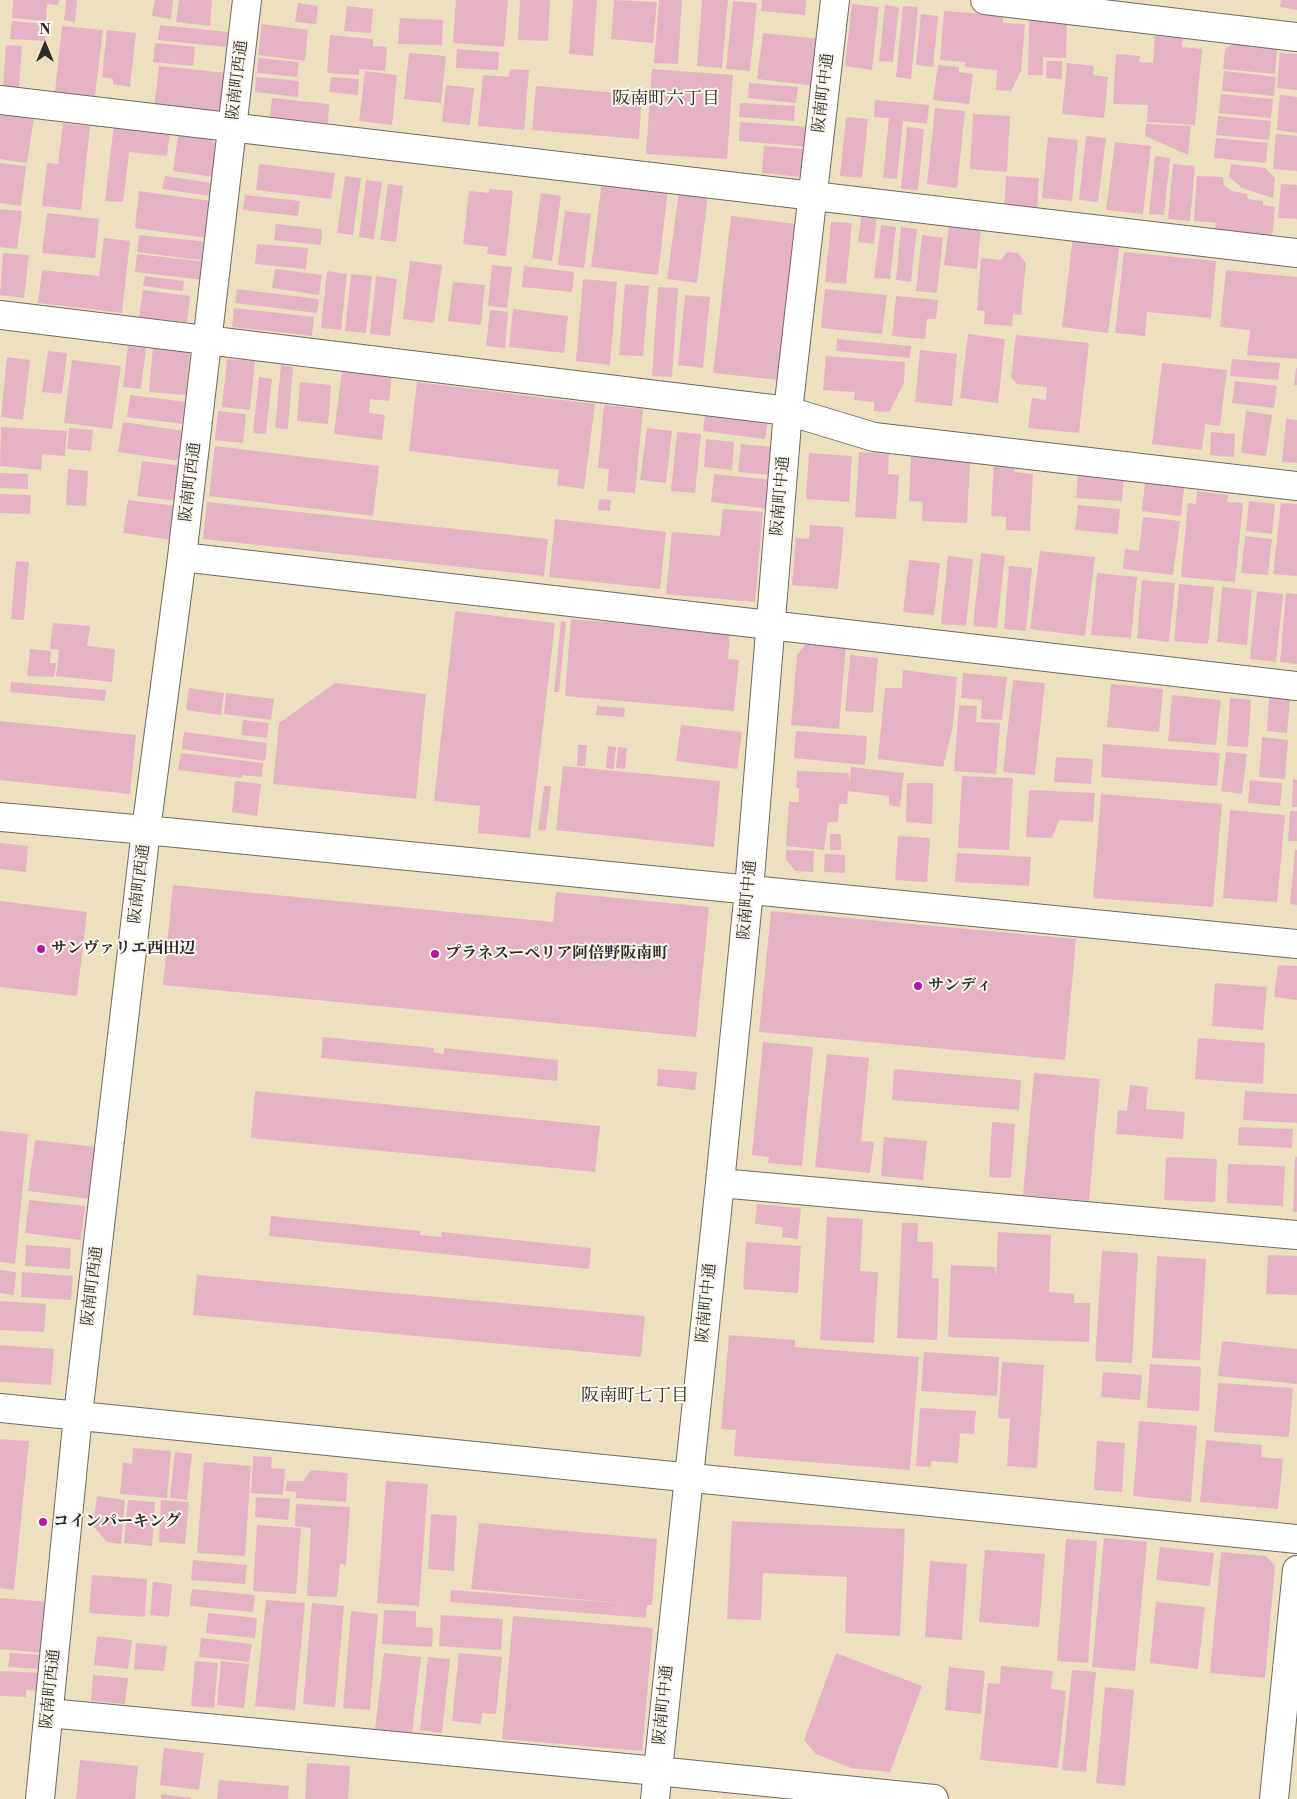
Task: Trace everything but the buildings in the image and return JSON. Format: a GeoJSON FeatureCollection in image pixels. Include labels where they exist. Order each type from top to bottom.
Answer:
{"type":"FeatureCollection","features":[{"type":"Feature","properties":{"kind":"street","name":"阪南町西通"},"geometry":{"type":"LineString","coordinates":[[40,1799],[78,1415],[146,830],[182,557],[247,0]]}},
{"type":"Feature","properties":{"kind":"street","name":"阪南町中通"},"geometry":{"type":"LineString","coordinates":[[655,1799],[750,890],[788,411],[835,0]]}},
{"type":"Feature","properties":{"kind":"street"},"geometry":{"type":"LineString","coordinates":[[985,0],[1297,37]]}},
{"type":"Feature","properties":{"kind":"street"},"geometry":{"type":"LineString","coordinates":[[0,100],[812,194],[1297,253]]}},
{"type":"Feature","properties":{"kind":"street"},"geometry":{"type":"LineString","coordinates":[[0,315],[788,411],[874,437],[1297,486]]}},
{"type":"Feature","properties":{"kind":"street"},"geometry":{"type":"LineString","coordinates":[[182,557],[1297,686]]}},
{"type":"Feature","properties":{"kind":"street"},"geometry":{"type":"LineString","coordinates":[[0,817],[1297,944]]}},
{"type":"Feature","properties":{"kind":"street"},"geometry":{"type":"LineString","coordinates":[[720,1183],[1297,1235]]}},
{"type":"Feature","properties":{"kind":"street"},"geometry":{"type":"LineString","coordinates":[[0,1408],[1297,1539]]}},
{"type":"Feature","properties":{"kind":"street"},"geometry":{"type":"LineString","coordinates":[[1274,1799],[1297,1570]]}},
{"type":"Feature","properties":{"kind":"street"},"geometry":{"type":"LineString","coordinates":[[48,1713],[657,1770],[934,1799]]}},
{"type":"Feature","properties":{"kind":"place","name":"サンヴァリエ西田辺"},"geometry":{"type":"Point","coordinates":[41,949]}},
{"type":"Feature","properties":{"kind":"place","name":"プラネスーペリア阿倍野阪南町"},"geometry":{"type":"Point","coordinates":[435,954]}},
{"type":"Feature","properties":{"kind":"place","name":"サンディ"},"geometry":{"type":"Point","coordinates":[918,986]}},
{"type":"Feature","properties":{"kind":"place","name":"コインパーキング"},"geometry":{"type":"Point","coordinates":[43,1522]}},
{"type":"Feature","properties":{"kind":"district","name":"阪南町六丁目"},"geometry":{"type":"Point","coordinates":[666,100]}},
{"type":"Feature","properties":{"kind":"district","name":"阪南町七丁目"},"geometry":{"type":"Point","coordinates":[635,1397]}}]}
